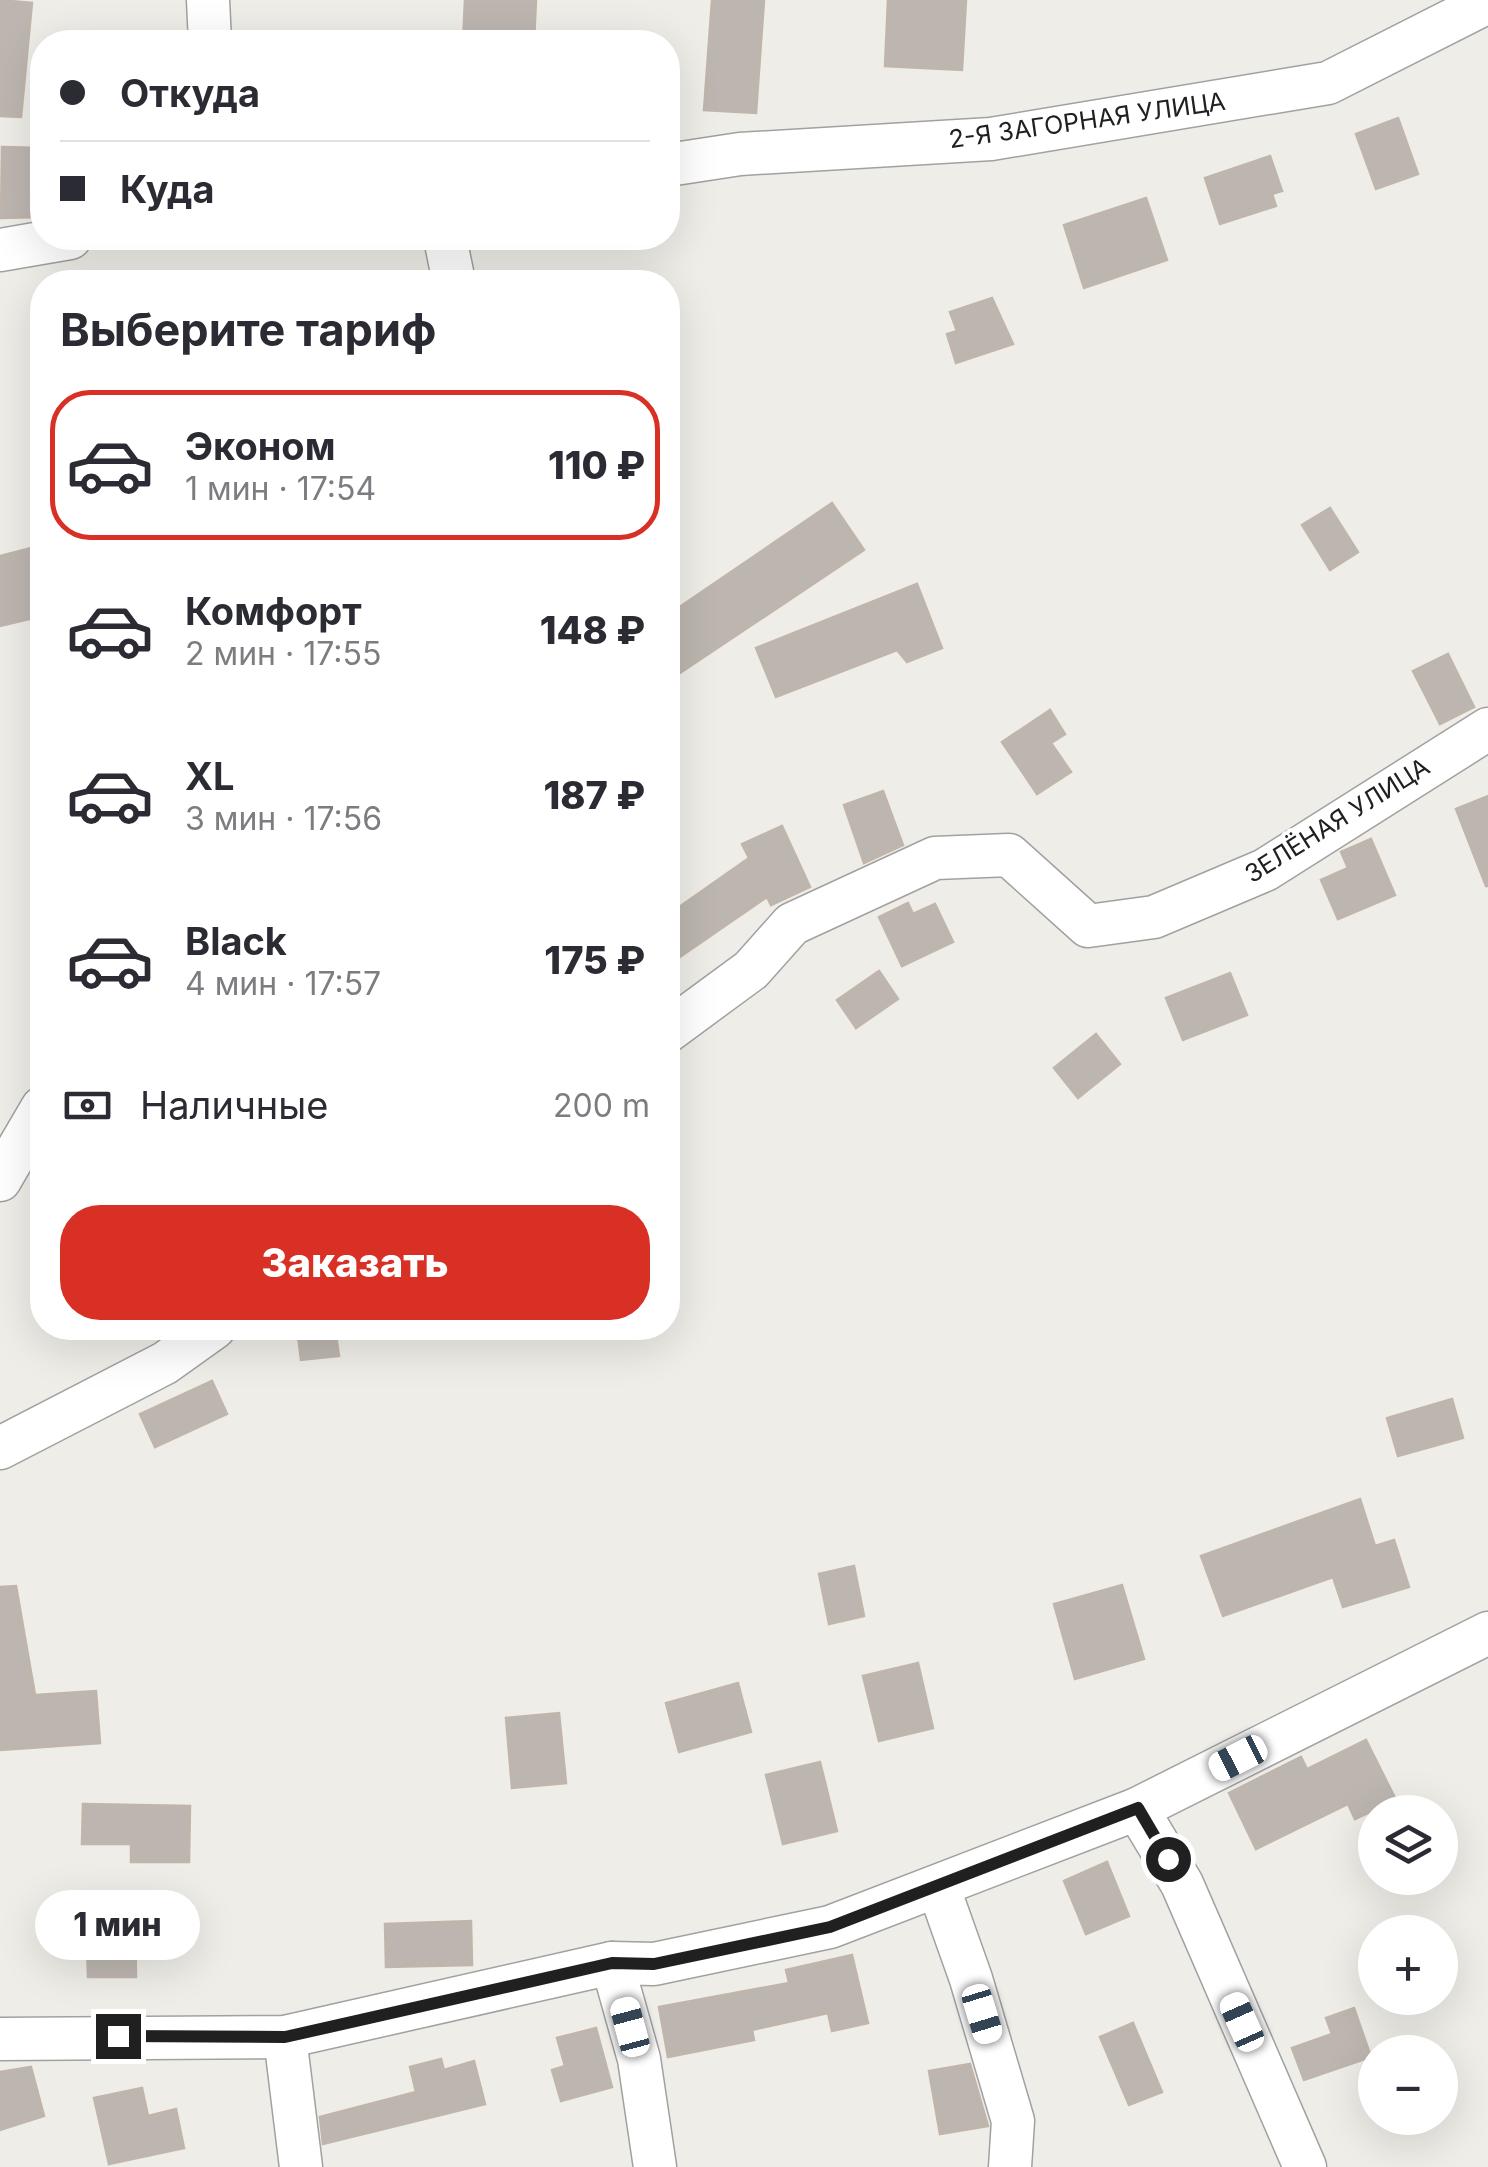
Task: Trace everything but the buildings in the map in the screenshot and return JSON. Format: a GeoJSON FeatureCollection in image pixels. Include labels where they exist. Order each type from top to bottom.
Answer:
{"type":"FeatureCollection","features":[{"type":"Feature","properties":{"kind":"street"},"geometry":{"type":"LineString","coordinates":[[208,0],[209,30]]}},
{"type":"Feature","properties":{"kind":"street","name":"2-Я ЗАГОРНАЯ УЛИЦА"},"geometry":{"type":"LineString","coordinates":[[680,162],[740,154],[991,139],[1328,83],[1488,2]]}},
{"type":"Feature","properties":{"kind":"street"},"geometry":{"type":"LineString","coordinates":[[0,250],[30,245]]}},
{"type":"Feature","properties":{"kind":"street","name":"ЗЕЛЁНАЯ УЛИЦА"},"geometry":{"type":"LineString","coordinates":[[680,1022],[751,970],[792,924],[935,858],[1009,854],[1088,926],[1154,917],[1265,870],[1488,729]]}},
{"type":"Feature","properties":{"kind":"street"},"geometry":{"type":"LineString","coordinates":[[0,1180],[30,1129]]}},
{"type":"Feature","properties":{"kind":"street"},"geometry":{"type":"LineString","coordinates":[[0,1448],[165,1363],[197,1340]]}},
{"type":"Feature","properties":{"kind":"street"},"geometry":{"type":"LineString","coordinates":[[0,2039],[285,2037],[612,1963],[654,1964],[830,1927],[1138,1808],[1488,1633]]}},
{"type":"Feature","properties":{"kind":"street"},"geometry":{"type":"LineString","coordinates":[[1138,1808],[1182,1884],[1305,2167]]}},
{"type":"Feature","properties":{"kind":"street"},"geometry":{"type":"LineString","coordinates":[[938,1886],[1014,2121],[1010,2167]]}},
{"type":"Feature","properties":{"kind":"street"},"geometry":{"type":"LineString","coordinates":[[612,1963],[638,2059],[655,2167]]}},
{"type":"Feature","properties":{"kind":"street"},"geometry":{"type":"LineString","coordinates":[[285,2037],[300,2167]]}},
{"type":"Feature","properties":{"kind":"route"},"geometry":{"type":"LineString","coordinates":[[118,2036],[285,2037],[612,1963],[654,1964],[830,1927],[1138,1808],[1168,1859]]}}]}
